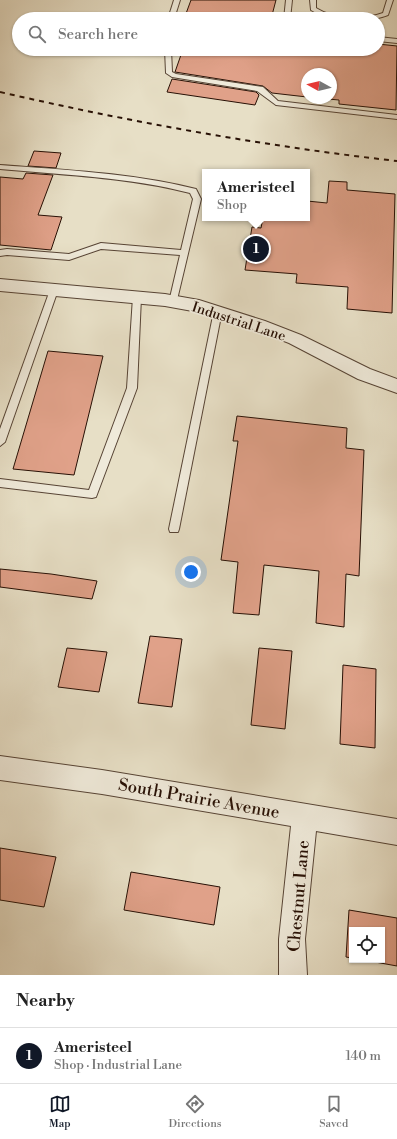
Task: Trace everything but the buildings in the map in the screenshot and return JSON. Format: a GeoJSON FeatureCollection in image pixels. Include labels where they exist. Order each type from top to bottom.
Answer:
{"type":"FeatureCollection","features":[{"type":"Feature","properties":{"kind":"street","name":"Industrial Lane"},"geometry":{"type":"LineString","coordinates":[[0,285],[137,297],[199,306],[218,311],[294,339],[364,374],[397,386]]}},
{"type":"Feature","properties":{"kind":"street","name":"South Prairie Avenue"},"geometry":{"type":"LineString","coordinates":[[0,768],[102,782],[397,832]]}},
{"type":"Feature","properties":{"kind":"street","name":"Chestnut Lane"},"geometry":{"type":"LineString","coordinates":[[293,975],[292,939],[305,816]]}},
{"type":"Feature","properties":{"kind":"lane"},"geometry":{"type":"LineString","coordinates":[[174,12],[177,0]]}},
{"type":"Feature","properties":{"kind":"lane"},"geometry":{"type":"LineString","coordinates":[[288,12],[289,0]]}},
{"type":"Feature","properties":{"kind":"lane"},"geometry":{"type":"LineString","coordinates":[[313,0],[313,9],[317,12]]}},
{"type":"Feature","properties":{"kind":"lane"},"geometry":{"type":"LineString","coordinates":[[385,14],[390,0]]}},
{"type":"Feature","properties":{"kind":"lane"},"geometry":{"type":"LineString","coordinates":[[385,40],[397,41]]}},
{"type":"Feature","properties":{"kind":"lane"},"geometry":{"type":"LineString","coordinates":[[168,56],[169,73],[174,76],[260,89],[276,103],[397,117]]}},
{"type":"Feature","properties":{"kind":"lane"},"geometry":{"type":"LineString","coordinates":[[0,167],[140,180],[193,191],[197,199],[173,302]]}},
{"type":"Feature","properties":{"kind":"lane"},"geometry":{"type":"LineString","coordinates":[[0,253],[7,252],[69,257],[101,246],[184,253]]}},
{"type":"Feature","properties":{"kind":"lane"},"geometry":{"type":"LineString","coordinates":[[0,442],[54,290]]}},
{"type":"Feature","properties":{"kind":"lane"},"geometry":{"type":"LineString","coordinates":[[0,483],[92,494],[132,388],[137,297]]}},
{"type":"Feature","properties":{"kind":"lane"},"geometry":{"type":"LineString","coordinates":[[174,529],[218,311]]}},
{"type":"Feature","properties":{"kind":"railway"},"geometry":{"type":"LineString","coordinates":[[0,92],[197,132],[297,148],[397,161]]}},
{"type":"Feature","properties":{"kind":"place","name":"Ameristeel"},"geometry":{"type":"Point","coordinates":[256,249]}}]}
